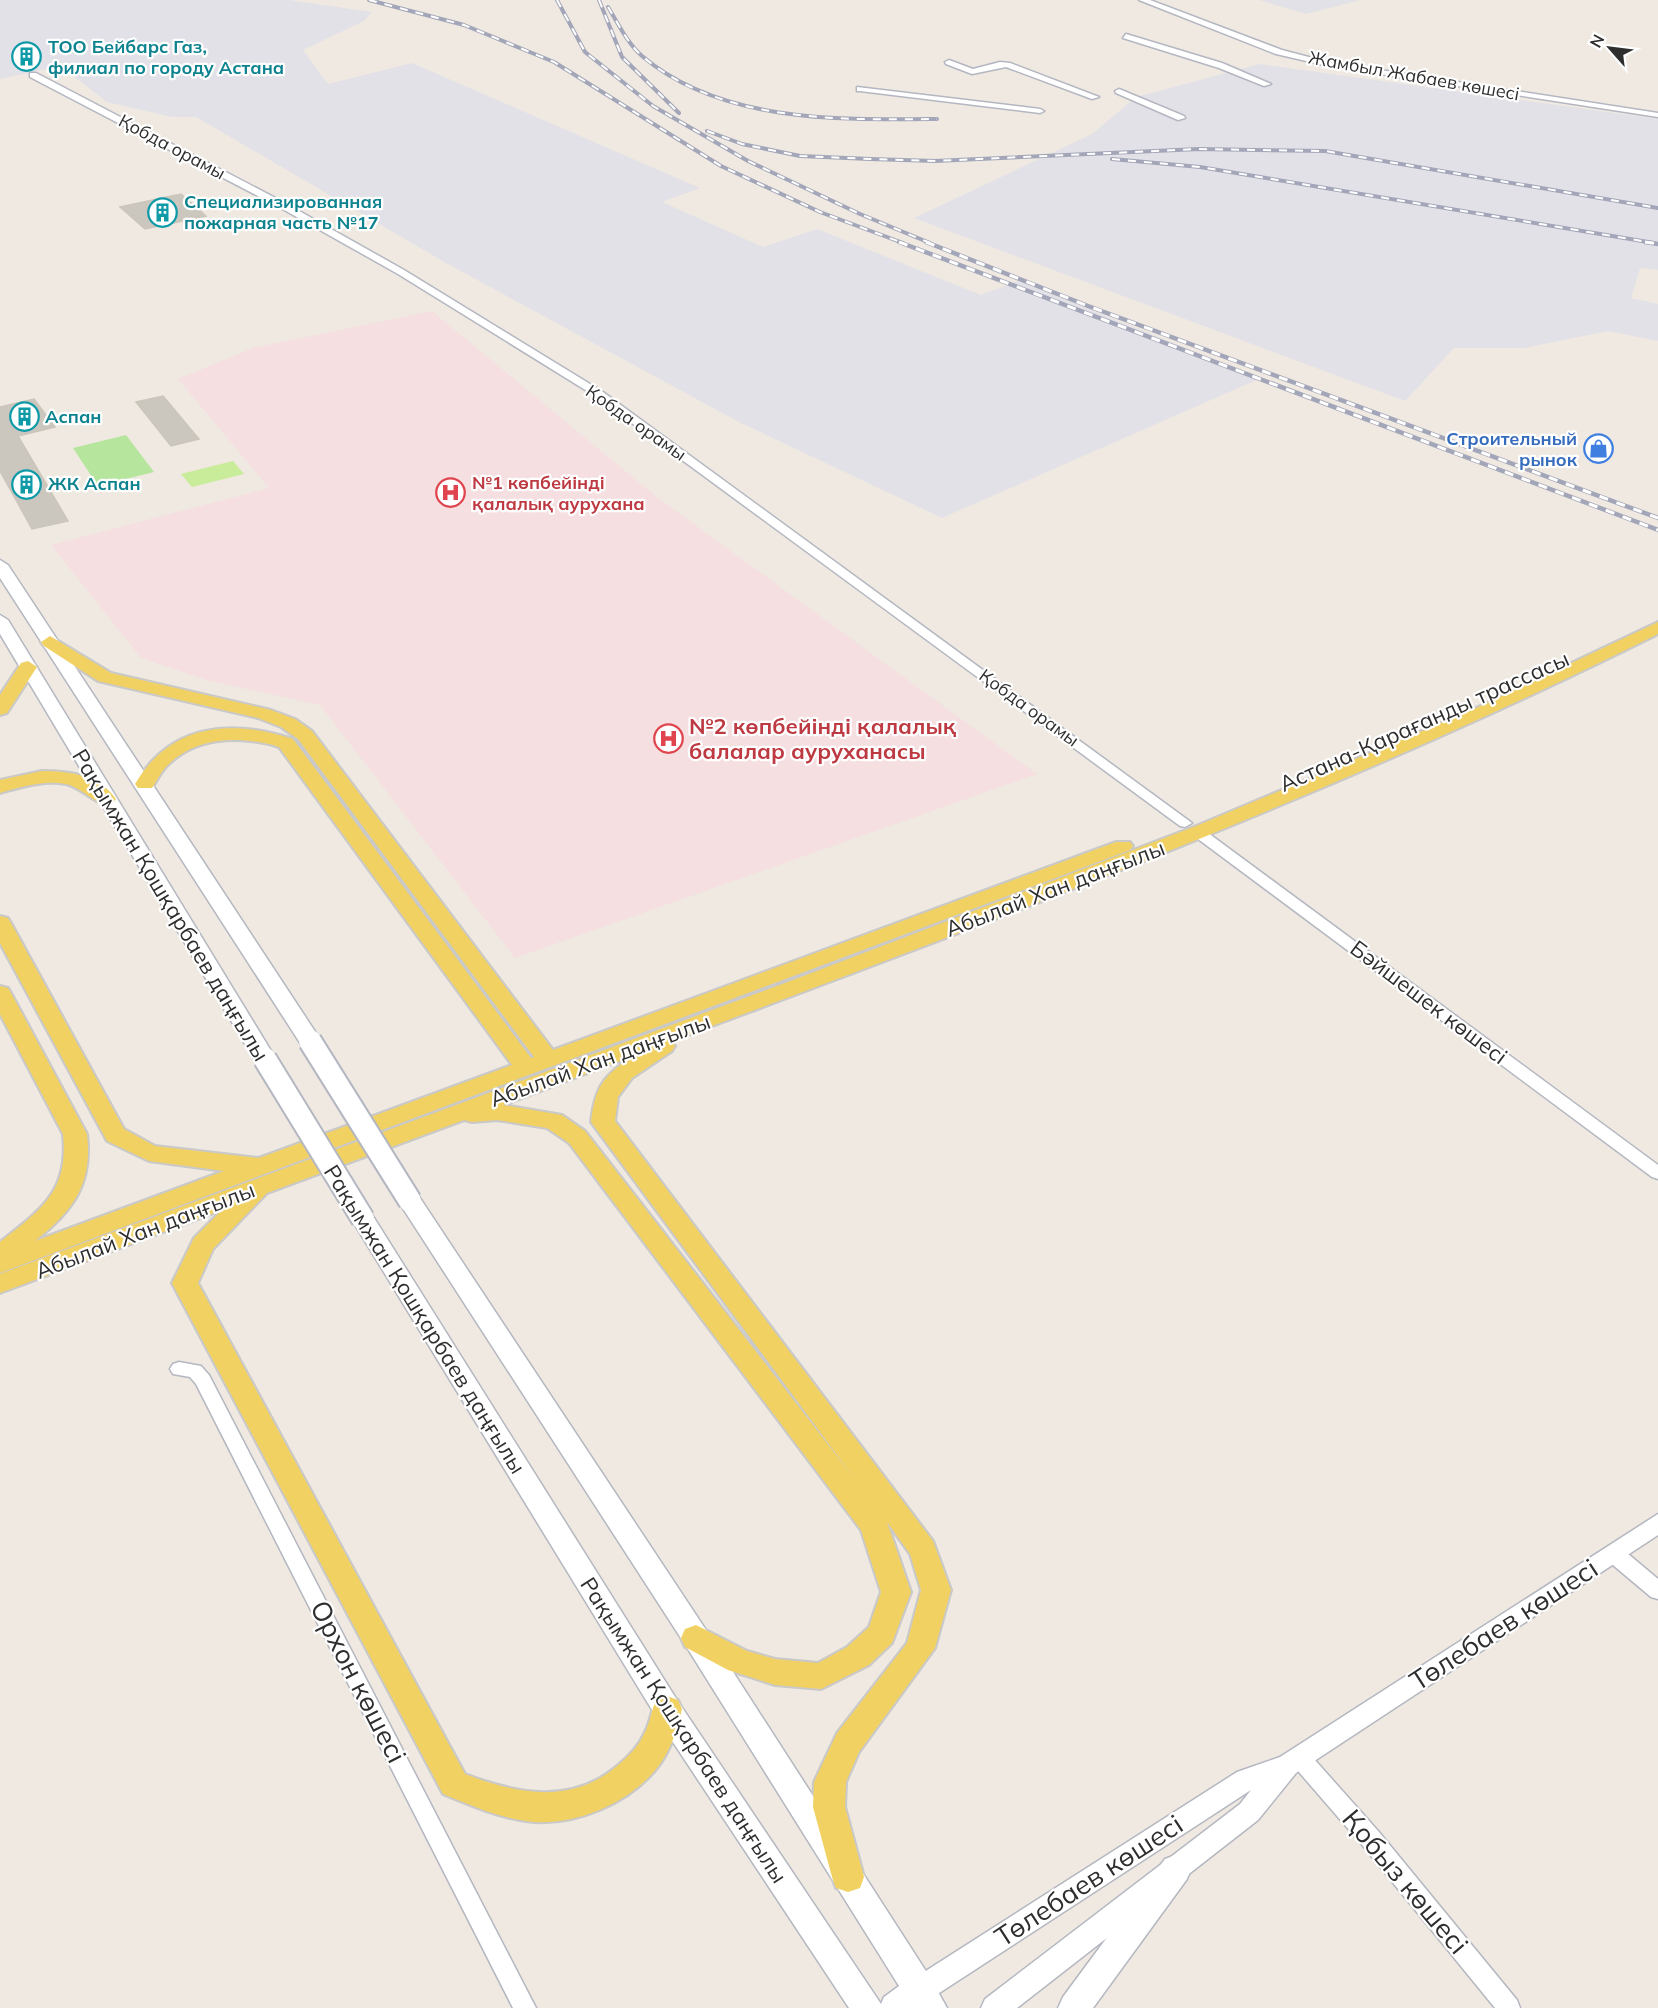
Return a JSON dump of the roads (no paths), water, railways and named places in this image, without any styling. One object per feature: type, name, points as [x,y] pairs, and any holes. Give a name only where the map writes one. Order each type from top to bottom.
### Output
[{"type":"main road","name":"Рақымжан Қошқарбаев даңғылы","points":[[0,565],[145,784],[410,1201],[696,1638],[848,1877],[915,2002]]},
{"type":"main road","name":"Астана-Қарағанды трассасы","points":[[1192,828],[1576,653],[1658,610]]},
{"type":"main road","name":"Рақымжан Қошқарбаев даңғылы","points":[[0,620],[264,1059],[667,1709],[867,2008]]},
{"type":"main road","name":"Астана-Қарағанды трассасы","points":[[1192,828],[1453,726],[1658,627]]},
{"type":"main road","points":[[50,642],[105,677],[264,714],[288,723],[305,735],[517,1021],[549,1060]]},
{"type":"main road","points":[[0,709],[28,667]]},
{"type":"main road","points":[[145,784],[150,771],[160,759],[183,743],[224,734],[244,733],[268,736],[286,743],[526,1068]]},
{"type":"main road","points":[[0,787],[33,778],[58,777],[80,781],[97,788],[106,799]]},
{"type":"main road","name":"Абылай Хан даңғылы","points":[[0,1264],[262,1175],[421,1125],[698,1024],[1192,828]]},
{"type":"main road","name":"Абылай Хан даңғылы","points":[[0,1284],[526,1068],[1192,828]]},
{"type":"main road","points":[[0,923],[115,1135],[150,1153],[262,1175],[203,1244],[185,1283],[454,1784],[503,1801],[538,1808],[575,1804],[610,1790],[638,1767],[658,1740],[667,1709]]},
{"type":"main road","points":[[0,993],[75,1134],[79,1155],[74,1180],[63,1200],[40,1225],[0,1255]]},
{"type":"main road","points":[[698,1024],[624,1073],[606,1095],[603,1122],[923,1549],[936,1590],[920,1648],[848,1743],[830,1782],[829,1807],[848,1877]]},
{"type":"main road","points":[[421,1125],[450,1118],[497,1112],[554,1121],[577,1137],[874,1525],[896,1592],[881,1634],[858,1656],[821,1676],[775,1672],[739,1661],[696,1638]]},
{"type":"main road","points":[[1074,2008],[1176,1869]]},
{"type":"street","name":"Жамбыл Жабаев көшесі","points":[[1143,0],[1280,52],[1328,64],[1658,115]]},
{"type":"street","points":[[1126,36],[1267,84]]},
{"type":"street","points":[[949,62],[972,72],[1000,64],[1007,65],[1095,97]]},
{"type":"street","name":"Қобда орамы","points":[[33,75],[315,224],[400,272],[598,394],[1192,828]]},
{"type":"street","points":[[860,89],[1040,111]]},
{"type":"street","points":[[1119,91],[1181,118]]},
{"type":"street","name":"Бәйшешек көшесі","points":[[1192,828],[1658,1173]]},
{"type":"street","name":"Орхон көшесі","points":[[180,1369],[195,1371],[203,1380],[525,2008]]},
{"type":"street","name":"Төлебаев көшесі","points":[[915,2002],[1246,1780],[1294,1761],[1614,1554],[1658,1523]]},
{"type":"street","points":[[1614,1554],[1658,1591]]},
{"type":"street","name":"Төлебаев көшесі","points":[[995,2008],[1249,1812],[1294,1761]]},
{"type":"street","name":"Қобыз көшесі","points":[[1294,1761],[1378,1848],[1509,2008]]},
{"type":"railway","points":[[369,0],[464,25],[554,62],[721,166],[820,212],[903,243]]},
{"type":"railway","points":[[557,0],[585,52],[653,106],[748,161],[860,214],[930,243]]},
{"type":"railway","points":[[599,0],[622,57],[679,113]]},
{"type":"railway","points":[[608,7],[627,39],[642,56],[673,78],[708,94],[744,106],[783,113],[861,119],[937,119]]},
{"type":"railway","points":[[707,131],[742,144],[800,156],[870,159],[935,161],[1199,149],[1325,151],[1658,208]]},
{"type":"railway","points":[[1112,159],[1200,167],[1654,243]]},
{"type":"railway","points":[[899,242],[1658,530]]},
{"type":"railway","points":[[926,242],[1088,306],[1658,518]]},
{"type":"railway","points":[[1645,242],[1658,244]]},
{"type":"place","name":"ТОО Бейбарс Газ, филиал по городу Астана","points":[[27,57]]},
{"type":"place","name":"Специализированная пожарная часть №17","points":[[163,212]]},
{"type":"place","name":"Аспан","points":[[24,417]]},
{"type":"place","name":"Строительный рынок","points":[[1598,449]]},
{"type":"place","name":"ЖК Аспан","points":[[27,484]]},
{"type":"place","name":"№1 көпбейінді қалалық аурухана","points":[[451,493]]},
{"type":"place","name":"№2 көпбейінді қалалық балалар ауруханасы","points":[[668,739]]}]
